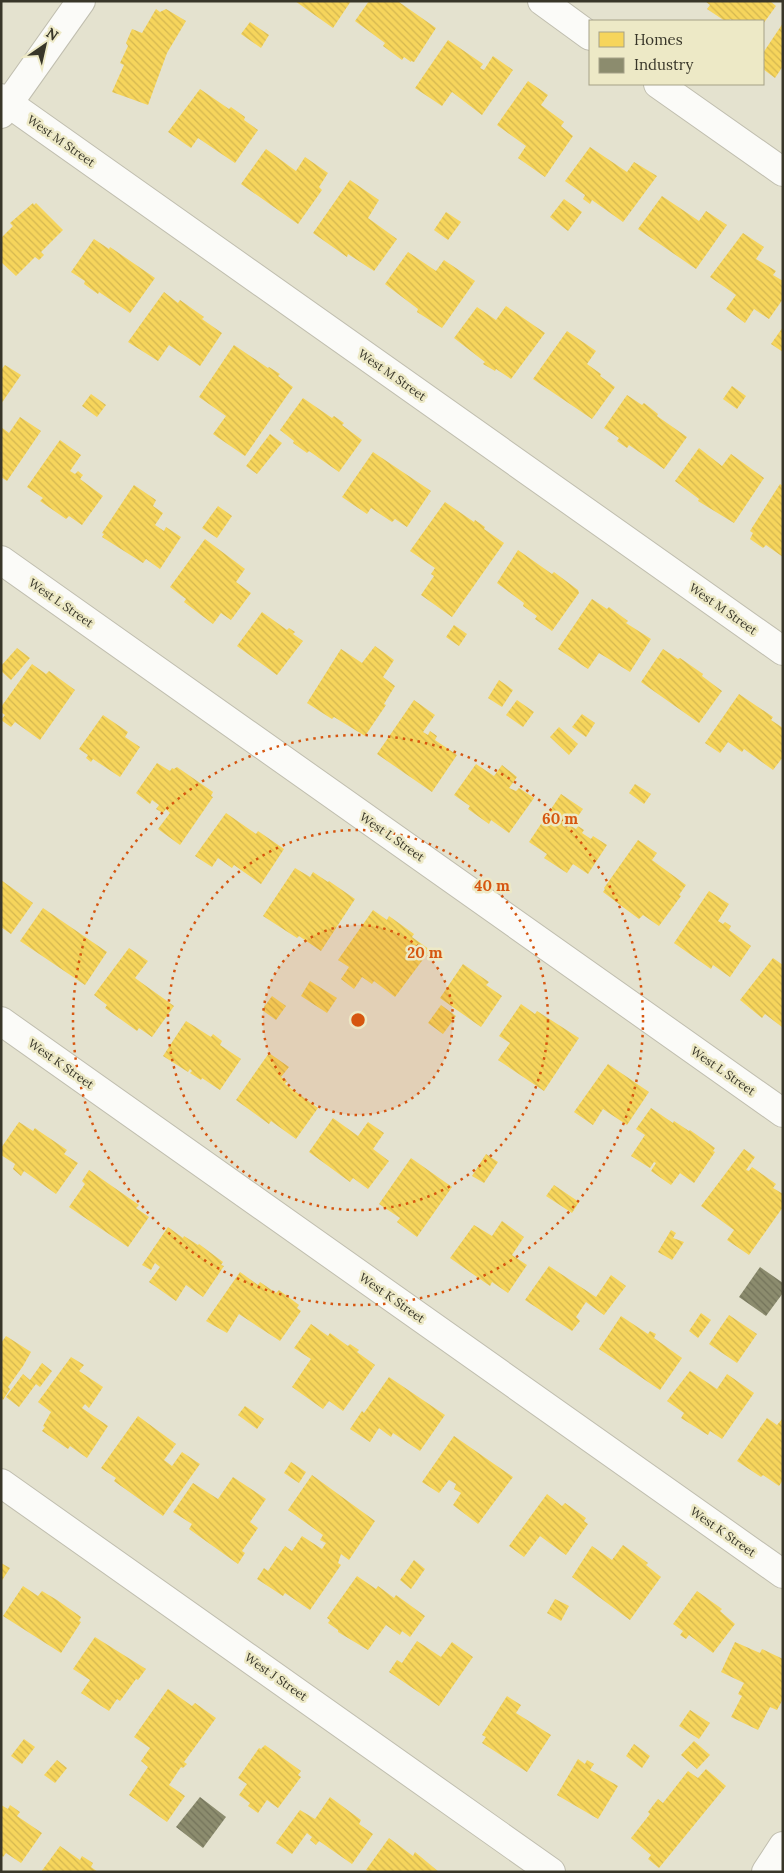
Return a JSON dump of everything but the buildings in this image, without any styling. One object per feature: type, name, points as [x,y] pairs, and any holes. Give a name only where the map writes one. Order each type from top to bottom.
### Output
[{"type":"street","points":[[4,105],[81,1]]},
{"type":"street","points":[[542,1],[589,35]]},
{"type":"street","points":[[659,85],[783,172]]},
{"type":"street","name":"West M Street","points":[[4,105],[783,651]]},
{"type":"street","name":"West L Street","points":[[1,560],[783,1113]]},
{"type":"street","name":"West K Street","points":[[1,1022],[783,1574]]},
{"type":"street","name":"West J Street","points":[[1,1483],[551,1872]]},
{"type":"street","points":[[766,1872],[783,1846]]}]
